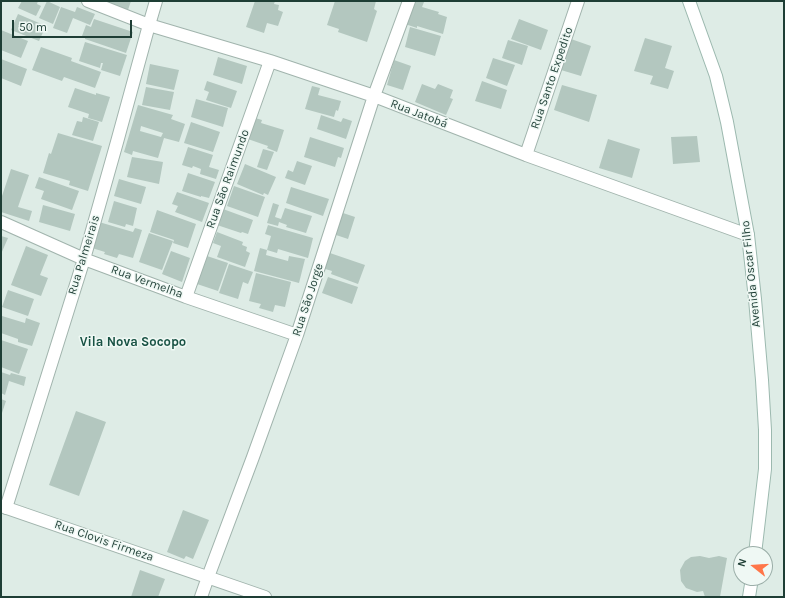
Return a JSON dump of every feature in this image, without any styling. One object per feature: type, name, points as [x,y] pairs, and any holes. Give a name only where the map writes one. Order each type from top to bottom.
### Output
[{"type":"street","name":"Rua Jatobá","points":[[88,1],[149,25],[270,61],[374,96],[526,155],[748,235]]},
{"type":"street","name":"Rua Palmeirais","points":[[4,507],[84,259],[156,1]]},
{"type":"street","name":"Rua São Jorge","points":[[201,597],[297,335],[374,96],[409,1]]},
{"type":"street","name":"Rua Santo Expedito","points":[[526,155],[578,1]]},
{"type":"street","name":"Avenida Oscar Filho","points":[[689,1],[716,76],[727,122],[748,235],[755,299],[765,430],[765,469],[756,546]]},
{"type":"street","name":"Rua São Raimundo","points":[[186,297],[270,61]]},
{"type":"street","name":"Rua Vermelha","points":[[1,222],[84,259],[186,297],[297,335]]},
{"type":"street","name":"Rua Clovis Firmeza","points":[[4,507],[265,597]]},
{"type":"street","points":[[749,597],[751,586]]},
{"type":"building","points":[[22,1],[38,1],[37,4],[41,6],[36,16],[18,8]]},
{"type":"building","points":[[47,1],[60,7],[53,24],[39,18]]},
{"type":"building","points":[[106,1],[131,1],[128,10]]},
{"type":"building","points":[[255,1],[275,1],[274,4],[279,5],[278,10],[283,12],[278,26],[267,23],[264,33],[246,27]]},
{"type":"building","points":[[335,1],[376,1],[374,9],[377,11],[367,42],[338,32],[339,29],[327,25]]},
{"type":"building","points":[[411,1],[424,2],[422,7],[439,12],[438,14],[447,17],[443,34],[405,24]]},
{"type":"building","points":[[61,7],[75,12],[77,7],[95,14],[90,25],[73,18],[67,33],[53,28]]},
{"type":"building","points":[[18,14],[46,26],[39,41],[11,30]]},
{"type":"building","points":[[94,19],[133,32],[126,53],[85,39],[85,37],[82,36],[86,25],[91,27]]},
{"type":"building","points":[[519,19],[548,30],[541,50],[511,39]]},
{"type":"building","points":[[410,27],[441,36],[435,56],[405,47]]},
{"type":"building","points":[[1,30],[28,41],[21,58],[1,50]]},
{"type":"building","points":[[645,38],[672,46],[665,68],[674,71],[668,89],[650,84],[653,76],[634,71]]},
{"type":"building","points":[[571,39],[591,46],[581,76],[561,70]]},
{"type":"building","points":[[508,40],[528,46],[522,65],[502,58]]},
{"type":"building","points":[[85,42],[127,55],[120,76],[101,70],[103,63],[101,63],[100,68],[79,61]]},
{"type":"building","points":[[41,47],[72,58],[71,61],[101,72],[95,88],[64,77],[62,81],[32,70]]},
{"type":"building","points":[[218,57],[247,66],[242,84],[213,75]]},
{"type":"building","points":[[493,58],[515,65],[507,86],[486,78]]},
{"type":"building","points":[[1,59],[27,69],[21,86],[1,78]]},
{"type":"building","points":[[394,60],[411,66],[403,90],[387,85]]},
{"type":"building","points":[[150,64],[179,70],[174,90],[146,84]]},
{"type":"building","points":[[207,81],[237,91],[231,108],[206,100],[209,92],[204,90]]},
{"type":"building","points":[[482,81],[507,90],[501,109],[475,101]]},
{"type":"building","points":[[422,84],[435,89],[438,84],[453,90],[450,98],[453,99],[446,115],[415,102]]},
{"type":"building","points":[[562,85],[597,95],[589,122],[554,110]]},
{"type":"building","points":[[312,86],[320,88],[318,95],[341,101],[338,111],[336,110],[334,117],[305,109]]},
{"type":"building","points":[[146,87],[174,92],[170,110],[142,105]]},
{"type":"building","points":[[75,88],[96,95],[96,93],[110,97],[102,122],[88,118],[89,114],[68,107]]},
{"type":"building","points":[[196,99],[228,108],[223,127],[191,117]]},
{"type":"building","points":[[138,105],[173,115],[171,119],[185,124],[179,142],[164,138],[158,158],[133,151],[132,155],[124,152]],"holes":[[[141,126],[163,133],[161,137],[140,131]]]},
{"type":"building","points":[[321,115],[341,122],[343,118],[352,121],[346,139],[317,129]]},
{"type":"building","points":[[83,117],[99,122],[93,141],[72,135],[77,121],[82,122]]},
{"type":"building","points":[[252,117],[262,120],[261,123],[284,130],[277,152],[267,148],[268,146],[245,138]]},
{"type":"building","points":[[191,122],[220,132],[213,152],[184,143]]},
{"type":"building","points":[[58,133],[102,146],[88,191],[69,185],[70,181],[43,173],[49,153],[51,154]]},
{"type":"building","points":[[697,136],[700,162],[673,164],[671,137]]},
{"type":"building","points":[[310,137],[344,148],[341,158],[338,157],[335,167],[304,157]]},
{"type":"building","points":[[608,139],[640,149],[632,178],[599,168]]},
{"type":"building","points":[[188,147],[213,155],[209,167],[219,170],[216,179],[200,174],[201,169],[193,166],[192,168],[182,165]]},
{"type":"building","points":[[263,149],[274,152],[267,170],[257,167]]},
{"type":"building","points":[[132,157],[163,162],[159,184],[127,177]]},
{"type":"building","points":[[297,161],[312,166],[305,185],[285,178],[288,170],[293,172]]},
{"type":"building","points":[[245,164],[276,177],[268,195],[264,193],[263,195],[237,184]]},
{"type":"building","points":[[11,169],[29,175],[18,207],[32,211],[29,221],[1,212],[1,196]]},
{"type":"building","points":[[188,173],[215,182],[209,198],[182,191]]},
{"type":"building","points":[[39,177],[79,191],[72,210],[41,199],[44,191],[35,188]]},
{"type":"building","points":[[119,179],[146,187],[141,204],[114,196]]},
{"type":"building","points":[[234,186],[265,197],[258,217],[227,206]]},
{"type":"building","points":[[291,187],[329,199],[323,216],[286,203]]},
{"type":"building","points":[[177,192],[209,203],[202,222],[175,212],[178,206],[172,204]]},
{"type":"building","points":[[114,201],[137,208],[133,226],[126,224],[125,227],[108,222]]},
{"type":"building","points":[[273,203],[279,205],[275,217],[281,219],[285,208],[312,216],[306,233],[286,227],[287,225],[279,222],[278,226],[267,223]]},
{"type":"building","points":[[43,205],[75,214],[70,231],[39,222]]},
{"type":"building","points":[[223,209],[253,220],[248,234],[217,225]]},
{"type":"building","points":[[157,210],[196,224],[188,248],[173,243],[174,240],[150,232]]},
{"type":"building","points":[[340,212],[355,217],[348,239],[333,234]]},
{"type":"building","points":[[99,222],[133,232],[135,228],[142,230],[133,258],[119,254],[117,258],[92,248]]},
{"type":"building","points":[[268,225],[313,238],[308,258],[278,249],[277,253],[267,250],[271,236],[265,234]]},
{"type":"building","points":[[217,232],[243,242],[242,245],[247,247],[246,251],[250,253],[245,267],[217,257],[221,246],[213,243]]},
{"type":"building","points":[[149,233],[173,241],[162,270],[139,262]]},
{"type":"building","points":[[1,236],[8,238],[1,254]]},
{"type":"building","points":[[26,246],[48,255],[40,275],[48,278],[41,296],[11,285]]},
{"type":"building","points":[[260,248],[267,250],[266,255],[288,261],[289,256],[305,259],[299,283],[254,271]]},
{"type":"building","points":[[171,251],[190,258],[182,282],[162,274]]},
{"type":"building","points":[[327,252],[365,265],[358,284],[331,274],[332,271],[322,268]]},
{"type":"building","points":[[207,256],[228,263],[218,291],[197,284]]},
{"type":"building","points":[[229,264],[253,272],[248,284],[243,282],[238,299],[219,293]]},
{"type":"building","points":[[256,273],[291,282],[285,307],[275,305],[273,312],[259,308],[261,304],[249,301]]},
{"type":"building","points":[[328,277],[358,287],[352,304],[322,293]]},
{"type":"building","points":[[8,290],[34,299],[28,316],[2,307]]},
{"type":"building","points":[[2,316],[25,323],[26,318],[40,323],[32,346],[18,342],[18,339],[1,333]]},
{"type":"building","points":[[1,340],[28,349],[19,374],[1,367]]},
{"type":"building","points":[[1,372],[26,377],[24,386],[9,381],[5,395],[1,393]]},
{"type":"building","points":[[1,399],[6,401],[1,416]]},
{"type":"building","points":[[76,411],[106,422],[79,496],[49,485]]},
{"type":"building","points":[[183,510],[209,520],[193,559],[186,556],[184,559],[167,552]]},
{"type":"building","points":[[700,556],[709,558],[719,556],[727,558],[720,597],[705,597],[703,591],[697,592],[686,588],[681,581],[680,570],[685,561],[691,557]]},
{"type":"building","points":[[140,570],[165,579],[158,597],[131,597]]},
{"type":"district","name":"Vila Nova Socopo","points":[[133,342]]}]
